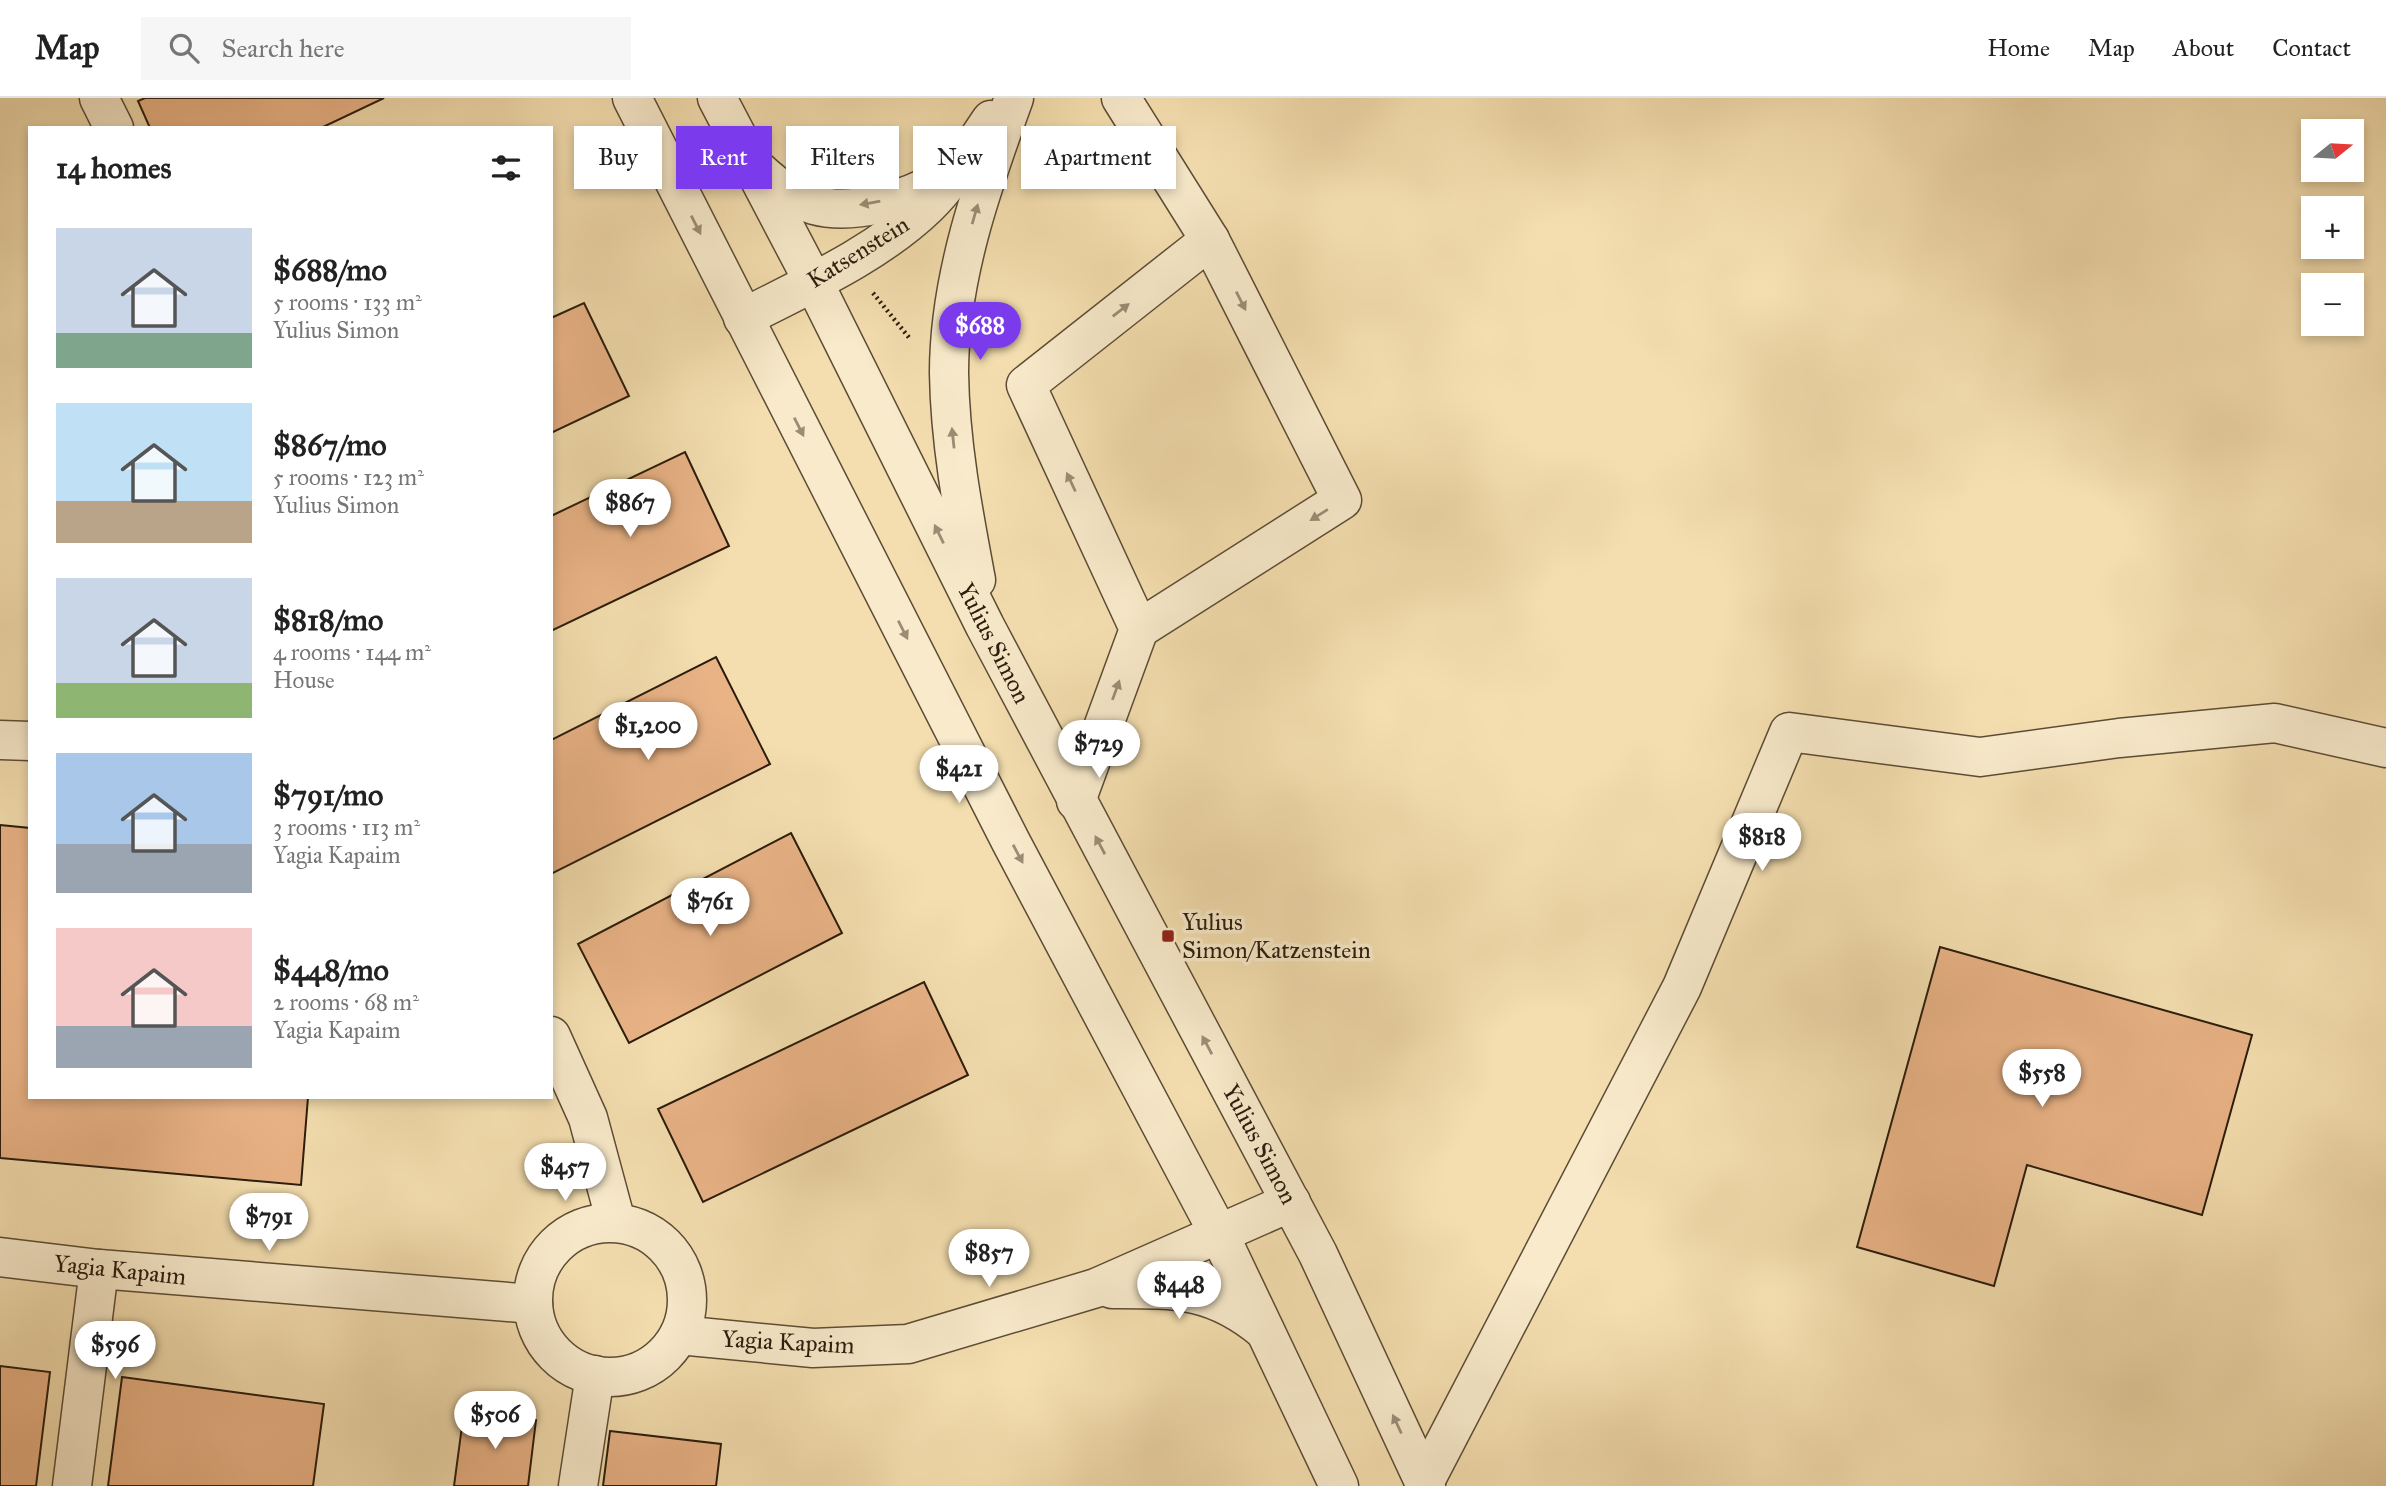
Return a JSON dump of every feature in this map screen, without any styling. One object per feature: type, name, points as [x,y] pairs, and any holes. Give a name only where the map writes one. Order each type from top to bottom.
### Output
[{"type":"street","points":[[99,98],[113,126]]},
{"type":"street","points":[[632,98],[1011,842],[1220,1236],[1270,1336],[1339,1486]]},
{"type":"street","name":"Yulius Simon","points":[[717,98],[731,126]]},
{"type":"street","name":"Katsenstein","points":[[987,126],[1007,98]]},
{"type":"street","points":[[985,626],[952,438],[950,365],[956,302],[968,238],[988,169],[1014,98]]},
{"type":"street","points":[[1076,801],[1139,629],[1342,500],[1210,240],[1121,98]]},
{"type":"street","points":[[772,183],[796,198],[817,206],[841,208],[903,196],[922,189]]},
{"type":"street","name":"Yulius Simon","points":[[764,189],[1076,801],[1292,1202],[1425,1485]]},
{"type":"street","name":"Katsenstein","points":[[743,318],[813,281],[899,230],[929,205],[942,189]]},
{"type":"street","points":[[1139,629],[1026,385],[1210,240]]},
{"type":"street","points":[[1425,1485],[1682,987],[1789,732],[1980,757],[2119,738],[2275,723],[2386,748]]},
{"type":"street","points":[[0,740],[28,741]]},
{"type":"street","points":[[553,1040],[588,1118],[616,1222]]},
{"type":"street","name":"Yagia Kapaim","points":[[679,1335],[813,1348],[908,1344],[1096,1289],[1292,1202]]},
{"type":"street","points":[[616,1222],[641,1228],[662,1242],[678,1262],[687,1286],[687,1312],[679,1335],[664,1356],[644,1370],[620,1376],[595,1376],[572,1367],[552,1350],[538,1328],[533,1304],[536,1277],[548,1254],[567,1236],[590,1224],[616,1222]]},
{"type":"street","name":"Yagia Kapaim","points":[[0,1257],[99,1269],[533,1304]]},
{"type":"street","points":[[72,1486],[99,1269]]},
{"type":"street","points":[[1096,1289],[1166,1289],[1197,1294],[1241,1311],[1270,1336]]},
{"type":"street","points":[[578,1486],[595,1376]]},
{"type":"path","points":[[852,258],[873,293],[907,337],[950,365]]},
{"type":"building","points":[[145,98],[384,98],[325,126],[149,126],[138,101]]},
{"type":"building","points":[[584,303],[629,396],[553,432],[553,317]]},
{"type":"building","points":[[685,452],[729,546],[553,630],[553,515]]},
{"type":"building","points":[[716,657],[770,764],[553,873],[553,739]]},
{"type":"building","points":[[0,825],[28,828],[28,1099],[308,1099],[301,1185],[0,1158]]},
{"type":"building","points":[[791,833],[842,933],[629,1043],[578,944]]},
{"type":"building","points":[[1940,947],[2252,1035],[2202,1215],[2027,1165],[1994,1286],[1857,1247]]},
{"type":"building","points":[[924,982],[968,1075],[703,1202],[658,1109]]},
{"type":"building","points":[[0,1366],[50,1372],[36,1486],[0,1486]]},
{"type":"building","points":[[122,1377],[324,1404],[313,1486],[108,1486]]},
{"type":"building","points":[[464,1411],[536,1420],[528,1486],[454,1486]]},
{"type":"building","points":[[610,1431],[721,1444],[716,1486],[603,1486]]},
{"type":"place","name":"Yulius Simon/Katzenstein","points":[[1168,936]]}]
